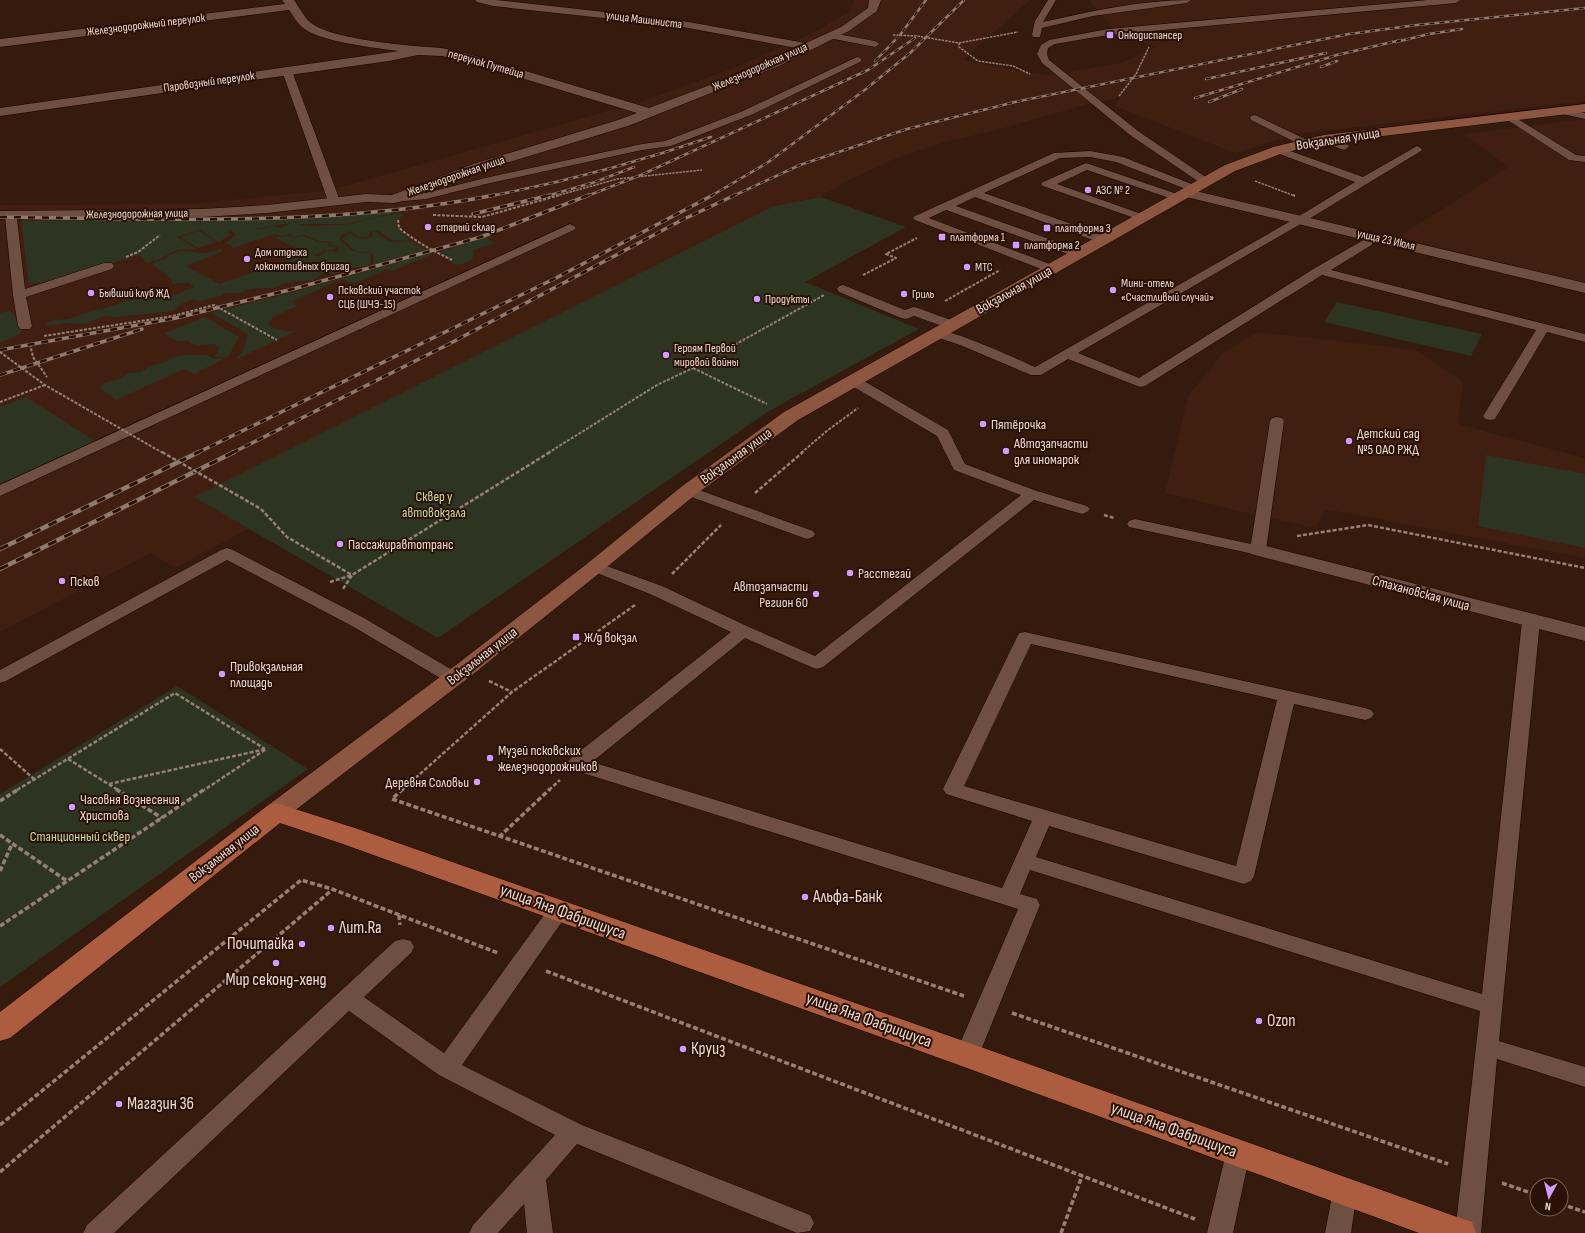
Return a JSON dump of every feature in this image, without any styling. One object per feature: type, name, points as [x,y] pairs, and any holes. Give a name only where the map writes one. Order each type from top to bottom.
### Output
[{"type":"main road","name":"Вокзальная улица","points":[[0,1029],[276,812],[453,678],[595,567],[688,490],[791,416],[852,380],[1230,168],[1278,150],[1324,139],[1585,108]]},
{"type":"main road","name":"улица Яна Фабрициуса","points":[[276,812],[350,836],[967,1055],[1460,1233]]},
{"type":"street","name":"улица Машиниста","points":[[481,0],[677,23],[807,47]]},
{"type":"street","points":[[537,7],[553,0]]},
{"type":"street","name":"Железнодорожная улица","points":[[1,212],[21,215],[202,213],[267,209],[366,198],[394,199],[478,167],[623,123],[647,112],[727,83],[775,63],[846,30],[873,9],[875,0]]},
{"type":"street","name":"Железнодорожный переулок","points":[[0,43],[142,26],[290,3]]},
{"type":"street","name":"переулок Путейца","points":[[290,3],[306,26],[323,33],[346,39],[418,51],[442,52],[466,57],[647,112]]},
{"type":"street","name":"Паровозный переулок","points":[[0,112],[389,57],[418,51]]},
{"type":"street","name":"улица 23 Июля","points":[[1192,190],[1300,220],[1585,288]]},
{"type":"street","name":"Стахановская улица","points":[[1258,546],[1531,621],[1585,634]]},
{"type":"lane","points":[[1052,0],[1039,20],[1038,28],[1038,43],[1045,61],[1134,133],[1192,190]]},
{"type":"lane","points":[[1038,28],[1081,16],[1186,0]]},
{"type":"lane","points":[[1042,54],[1044,48],[1052,42],[1108,32],[1456,0]]},
{"type":"lane","points":[[1081,16],[1085,6]]},
{"type":"lane","points":[[832,36],[875,44]]},
{"type":"lane","points":[[394,199],[426,196],[642,147],[667,144],[746,113],[857,60]]},
{"type":"lane","points":[[287,71],[334,202]]},
{"type":"lane","points":[[1562,111],[1585,116]]},
{"type":"lane","points":[[1510,117],[1573,158],[1585,160]]},
{"type":"lane","points":[[1255,118],[1305,143]]},
{"type":"lane","points":[[1324,139],[1344,147]]},
{"type":"lane","points":[[843,289],[906,315],[914,311],[922,314],[965,342],[1036,372],[1300,220],[1417,149]]},
{"type":"lane","points":[[1278,150],[1363,181]]},
{"type":"lane","points":[[1051,269],[919,218],[1058,155],[1074,154],[1105,156],[1119,159],[1153,172],[1192,190]]},
{"type":"lane","points":[[1143,218],[1047,184],[1086,166],[1192,190]]},
{"type":"lane","points":[[974,193],[1104,240]]},
{"type":"lane","points":[[946,206],[1079,254]]},
{"type":"lane","points":[[21,215],[11,218],[18,295],[26,326]]},
{"type":"lane","points":[[0,491],[570,228]]},
{"type":"lane","points":[[1068,354],[1140,383],[1374,238]]},
{"type":"lane","points":[[18,295],[108,266]]},
{"type":"lane","points":[[1319,271],[1585,338]]},
{"type":"lane","points":[[1490,416],[1544,327]]},
{"type":"lane","points":[[852,380],[943,432],[959,467],[1032,494],[1082,509]]},
{"type":"lane","points":[[1135,524],[1258,546],[1264,517],[1277,421]]},
{"type":"lane","points":[[688,490],[807,534]]},
{"type":"lane","points":[[595,567],[656,590],[743,631],[817,663],[1032,494]]},
{"type":"lane","points":[[0,677],[227,553],[358,622],[453,678]]},
{"type":"lane","points":[[1468,1233],[1531,621]]},
{"type":"lane","points":[[577,764],[743,631]]},
{"type":"lane","points":[[1287,696],[1244,876],[1043,817],[954,789],[1025,637],[1287,696],[1365,714]]},
{"type":"lane","points":[[577,764],[1030,905],[967,1055]]},
{"type":"lane","points":[[1008,898],[1043,817]]},
{"type":"lane","points":[[1024,861],[1492,1006]]},
{"type":"lane","points":[[447,1068],[559,910]]},
{"type":"lane","points":[[96,1233],[403,947]]},
{"type":"lane","points":[[348,998],[447,1068],[573,1132],[801,1223]]},
{"type":"lane","points":[[1488,1046],[1585,1077]]},
{"type":"lane","points":[[482,1233],[573,1132]]},
{"type":"lane","points":[[1220,1231],[1238,1153]]},
{"type":"lane","points":[[533,1176],[540,1233]]},
{"type":"lane","points":[[1338,1233],[1344,1191]]},
{"type":"path","points":[[1113,116],[1121,114],[1108,104],[1120,95],[1136,74],[1150,46],[1179,26]]},
{"type":"path","points":[[875,44],[889,35],[917,36],[959,43],[997,34],[1038,28]]},
{"type":"path","points":[[428,215],[482,217],[618,179],[702,170]]},
{"type":"path","points":[[108,266],[138,252],[156,236],[202,213]]},
{"type":"path","points":[[401,218],[398,220],[399,228],[412,239],[432,251],[456,261]]},
{"type":"path","points":[[861,276],[896,258],[886,254],[920,237]]},
{"type":"path","points":[[922,314],[1004,268],[997,265]]},
{"type":"path","points":[[324,583],[352,575],[626,403],[657,385],[693,368],[827,293]]},
{"type":"path","points":[[28,338],[174,316],[214,305],[280,341]]},
{"type":"path","points":[[26,326],[33,357],[48,377]]},
{"type":"path","points":[[0,352],[45,385],[261,509],[287,537],[352,575]]},
{"type":"path","points":[[693,368],[767,404],[774,400]]},
{"type":"path","points":[[0,402],[45,385]]},
{"type":"path","points":[[1082,509],[1135,524]]},
{"type":"path","points":[[1258,546],[1368,525],[1585,568]]},
{"type":"path","points":[[0,801],[175,693],[266,749]]},
{"type":"path","points":[[0,749],[34,779]]},
{"type":"path","points":[[109,784],[266,749]]},
{"type":"path","points":[[0,926],[266,749]]},
{"type":"path","points":[[67,759],[162,818]]},
{"type":"path","points":[[499,837],[577,764]]},
{"type":"path","points":[[0,835],[66,881]]},
{"type":"path","points":[[0,871],[12,844]]},
{"type":"path","points":[[0,1125],[301,880],[332,889],[1082,1176],[1220,1231]]},
{"type":"path","points":[[0,1172],[332,889]]},
{"type":"path","points":[[1061,1233],[1082,1176]]},
{"type":"path","points":[[1569,1207],[1585,1212]]},
{"type":"shaded area","points":[[854,0],[1030,0],[963,60],[1048,76],[1121,63],[1156,47],[1118,34],[1089,0],[1585,0],[1585,101],[1296,134],[1235,153],[1115,106],[1119,98],[1092,103],[997,130],[945,142],[894,159],[841,184],[821,197],[774,206],[195,497],[250,528],[175,568],[151,553],[0,632],[0,205],[191,204],[331,190],[640,102],[731,69],[815,32],[850,11]]},
{"type":"shaded area","points":[[1585,119],[1585,283],[1398,237],[1509,167],[1463,134]]},
{"type":"shaded area","name":"Детский сад №5 ОАО РЖД","points":[[1258,332],[1416,350],[1463,382],[1458,424],[1585,458],[1585,558],[1325,509],[1316,528],[1165,493],[1188,396],[1222,354]]},
{"type":"green space","name":"Сквер у автовокзала","points":[[821,197],[906,227],[805,282],[919,329],[769,411],[438,638],[194,497],[774,206]]},
{"type":"green space","points":[[390,211],[395,213],[346,224],[297,224],[311,226],[352,224],[400,213],[404,215],[396,220],[398,228],[410,241],[393,240],[378,231],[369,232],[369,237],[359,237],[351,231],[342,235],[339,239],[353,250],[370,253],[371,263],[360,268],[348,267],[339,273],[323,273],[314,280],[285,283],[274,288],[258,288],[246,290],[242,293],[224,293],[220,296],[200,301],[192,299],[183,303],[173,311],[118,317],[105,316],[85,324],[66,323],[48,326],[46,323],[68,319],[95,310],[103,309],[152,292],[172,295],[194,287],[189,283],[171,284],[173,280],[154,266],[154,262],[165,259],[172,254],[181,251],[209,253],[221,249],[222,252],[186,266],[220,284],[301,255],[313,254],[305,253],[274,237],[289,236],[293,238],[304,236],[317,242],[330,243],[328,245],[336,248],[334,250],[324,250],[318,254],[314,254],[317,257],[327,251],[338,252],[340,247],[330,245],[332,242],[318,241],[305,235],[293,237],[289,234],[282,236],[275,234],[233,248],[231,245],[225,244],[236,234],[231,231],[233,230],[228,232],[230,235],[219,242],[200,230],[177,237],[195,249],[176,250],[158,260],[147,263],[139,255],[57,280],[29,284],[21,221],[307,218]],"holes":[[[291,223],[280,228],[273,226],[263,229],[241,228],[263,228],[280,224]]]},
{"type":"green space","points":[[199,231],[217,242],[198,248],[181,237]]},
{"type":"green space","points":[[372,232],[376,232],[386,240],[397,242],[411,241],[427,250],[374,265],[373,253],[357,252],[342,239],[350,233],[358,238],[369,238],[372,236]]},
{"type":"green space","points":[[486,237],[494,243],[473,250],[473,257],[466,263],[455,265],[440,252]]},
{"type":"green space","points":[[430,253],[433,254],[392,271],[387,269],[353,284],[344,280],[335,282],[291,302],[297,306],[273,317],[268,324],[282,330],[298,330],[235,360],[243,351],[248,334],[211,313],[294,292]]},
{"type":"green space","points":[[1337,302],[1482,334],[1471,356],[1324,322]]},
{"type":"green space","points":[[10,311],[14,314],[22,332],[12,338],[0,342],[0,313]]},
{"type":"green space","points":[[205,317],[239,337],[228,357],[215,357],[219,349],[215,344],[198,345],[190,343],[188,340],[178,341],[172,339],[164,333]]},
{"type":"green space","points":[[207,355],[214,359],[225,358],[194,374],[184,369],[116,400],[100,388],[104,383],[122,378],[128,373],[141,372],[150,366],[168,361],[173,357]]},
{"type":"green space","points":[[26,397],[97,442],[0,487],[0,407]]},
{"type":"green space","points":[[1486,455],[1585,474],[1585,548],[1478,526]]},
{"type":"green space","name":"Станционный сквер","points":[[177,686],[308,769],[0,987],[0,794]]},
{"type":"railway","points":[[875,61],[900,35],[926,0]]},
{"type":"railway","points":[[711,196],[767,163],[866,89],[910,53],[964,0]]},
{"type":"railway","points":[[733,196],[800,165],[907,129],[1015,102],[1349,34],[1417,25],[1585,8]]},
{"type":"railway","points":[[1396,42],[1429,34],[1462,29]]},
{"type":"railway","points":[[587,196],[641,175],[868,70],[915,38]]},
{"type":"railway","points":[[1195,98],[1337,55],[1401,40]]},
{"type":"railway","points":[[1206,79],[1326,53]]},
{"type":"railway","points":[[1321,67],[1337,61]]},
{"type":"railway","points":[[1209,102],[1242,89]]},
{"type":"railway","points":[[494,195],[602,171],[711,137]]},
{"type":"railway","points":[[547,196],[595,182],[634,167]]},
{"type":"railway","points":[[0,217],[124,219],[248,219],[310,217],[434,205],[494,195]]},
{"type":"railway","points":[[473,214],[550,195]]},
{"type":"railway","points":[[0,350],[176,318],[293,289],[481,237],[589,195]]},
{"type":"railway","points":[[197,453],[556,278],[713,195]]},
{"type":"railway","points":[[232,453],[449,344],[682,220],[735,195]]},
{"type":"railway","points":[[0,375],[142,329]]},
{"type":"railway","points":[[0,549],[199,452]]},
{"type":"railway","points":[[0,569],[232,453]]},
{"type":"place","name":"Онкодиспансер","points":[[1110,35]]},
{"type":"place","name":"АЗС № 2","points":[[1088,190]]},
{"type":"place","name":"старый склад","points":[[428,227]]},
{"type":"place","name":"платформа 3","points":[[1047,228]]},
{"type":"place","name":"платформа 1","points":[[942,237]]},
{"type":"place","name":"платформа 2","points":[[1016,245]]},
{"type":"place","name":"Дом отдыха локомотивных бригад","points":[[247,259]]},
{"type":"place","name":"МТС","points":[[967,267]]},
{"type":"place","name":"Мини-отель «Счастливый случай»","points":[[1113,290]]},
{"type":"place","name":"Бывший клуб ЖД","points":[[91,293]]},
{"type":"place","name":"Гриль","points":[[904,294]]},
{"type":"place","name":"Псковский участок СЦБ (ШЧЭ-15)","points":[[330,297]]},
{"type":"place","name":"Продукты","points":[[757,299]]},
{"type":"place","name":"Героям Первой мировой войны","points":[[666,355]]},
{"type":"place","name":"Пятёрочка","points":[[983,424]]},
{"type":"place","name":"Детский сад №5 ОАО РЖД","points":[[1349,441]]},
{"type":"place","name":"Автозапчасти для иномарок","points":[[1006,451]]},
{"type":"place","name":"Пассажиравтотранс","points":[[340,544]]},
{"type":"place","name":"Расстегай","points":[[850,573]]},
{"type":"place","name":"Псков","points":[[62,581]]},
{"type":"place","name":"Автозапчасти Регион 60","points":[[816,594]]},
{"type":"place","name":"Ж/д вокзал","points":[[576,637]]},
{"type":"place","name":"Привокзальная площадь","points":[[222,674]]},
{"type":"place","name":"Музей псковских железнодорожников","points":[[490,758]]},
{"type":"place","name":"Деревня Соловьи","points":[[477,782]]},
{"type":"place","name":"Часовня Вознесения Христова","points":[[72,807]]},
{"type":"place","name":"Альфа-Банк","points":[[805,897]]},
{"type":"place","name":"Лит.Ra","points":[[331,928]]},
{"type":"place","name":"Почитайка","points":[[302,944]]},
{"type":"place","name":"Мир секонд-хенд","points":[[276,963]]},
{"type":"place","name":"Ozon","points":[[1259,1021]]},
{"type":"place","name":"Круиз","points":[[683,1049]]},
{"type":"place","name":"Магазин 36","points":[[119,1104]]}]
